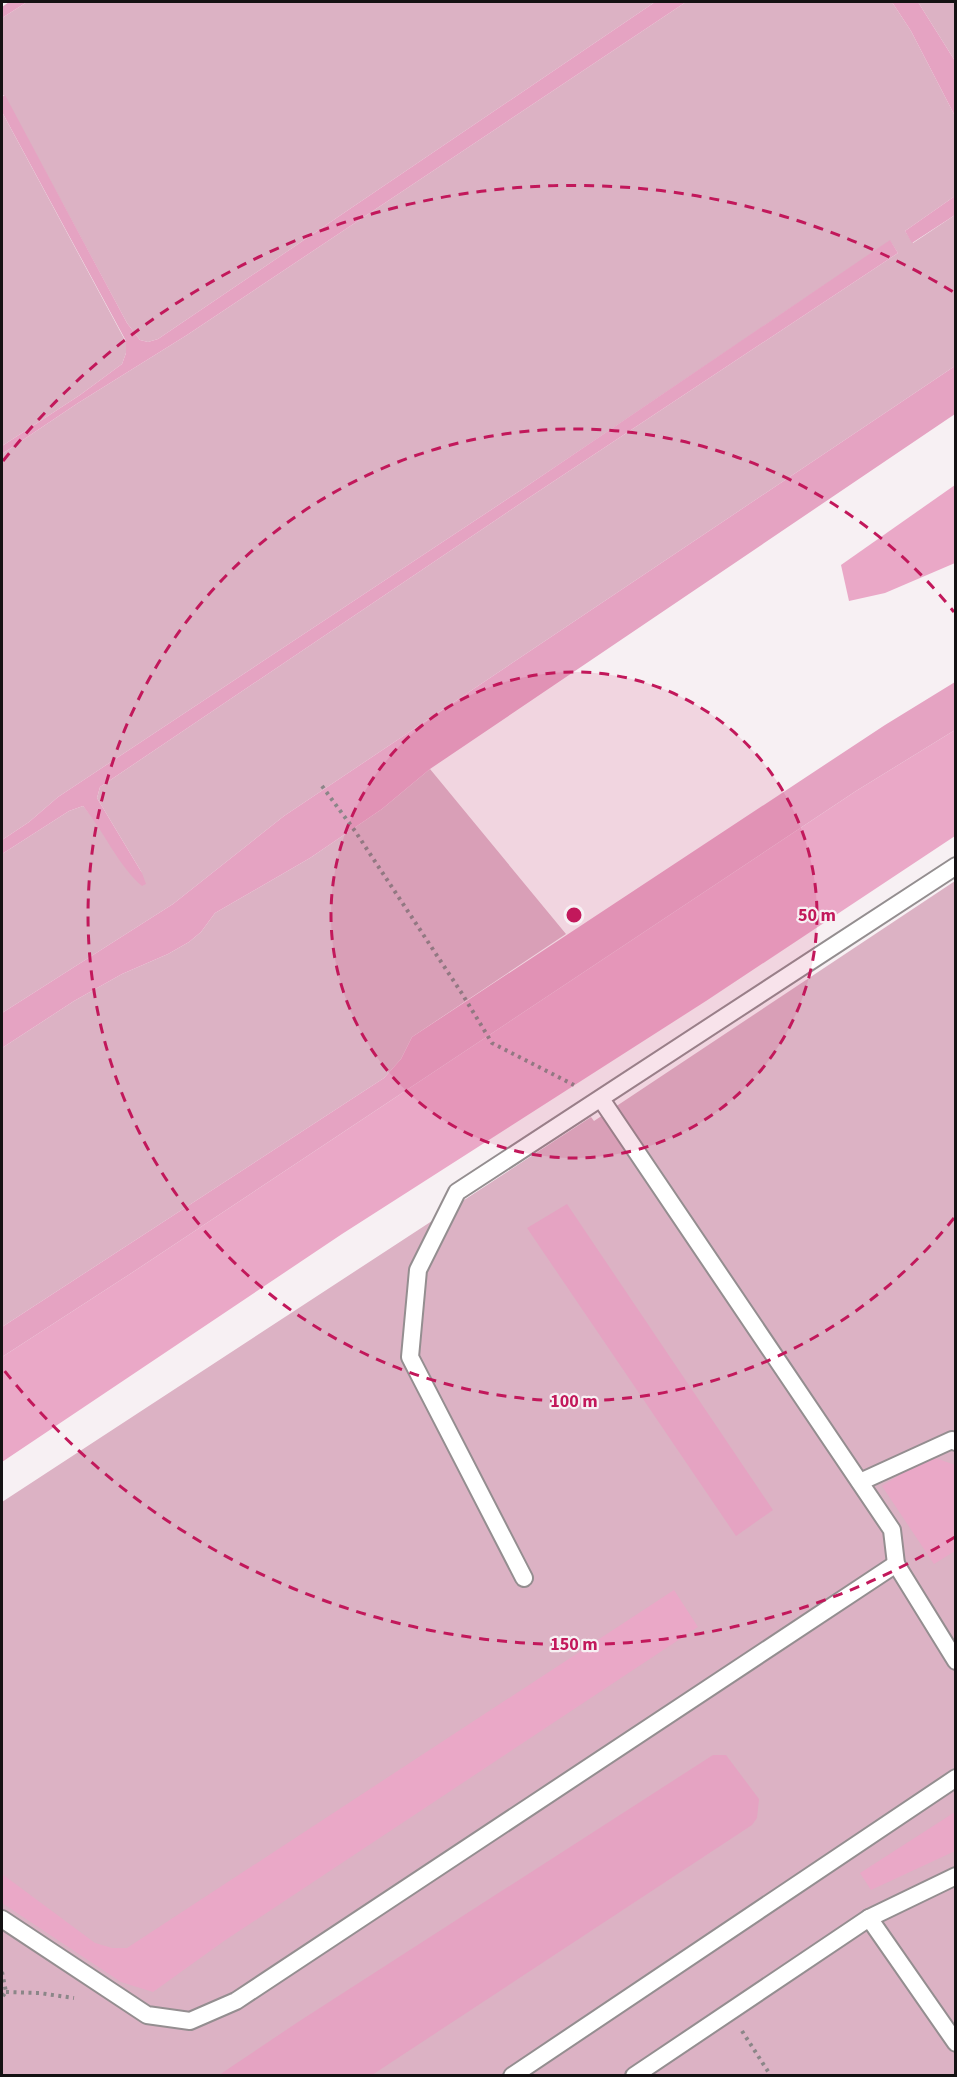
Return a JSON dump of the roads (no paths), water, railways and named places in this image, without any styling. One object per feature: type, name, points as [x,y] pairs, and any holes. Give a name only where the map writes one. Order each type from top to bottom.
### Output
[{"type":"lane","points":[[524,1578],[410,1357],[418,1270],[457,1192],[956,866]]},
{"type":"lane","points":[[602,1099],[892,1530],[896,1564],[956,1661]]},
{"type":"lane","points":[[860,1482],[952,1440],[956,1442]]},
{"type":"lane","points":[[2,1919],[147,2016],[190,2021],[236,2001],[896,1564]]},
{"type":"lane","points":[[512,2076],[956,1778]]},
{"type":"lane","points":[[634,2076],[869,1918],[956,1876]]},
{"type":"lane","points":[[869,1918],[956,2043]]}]
